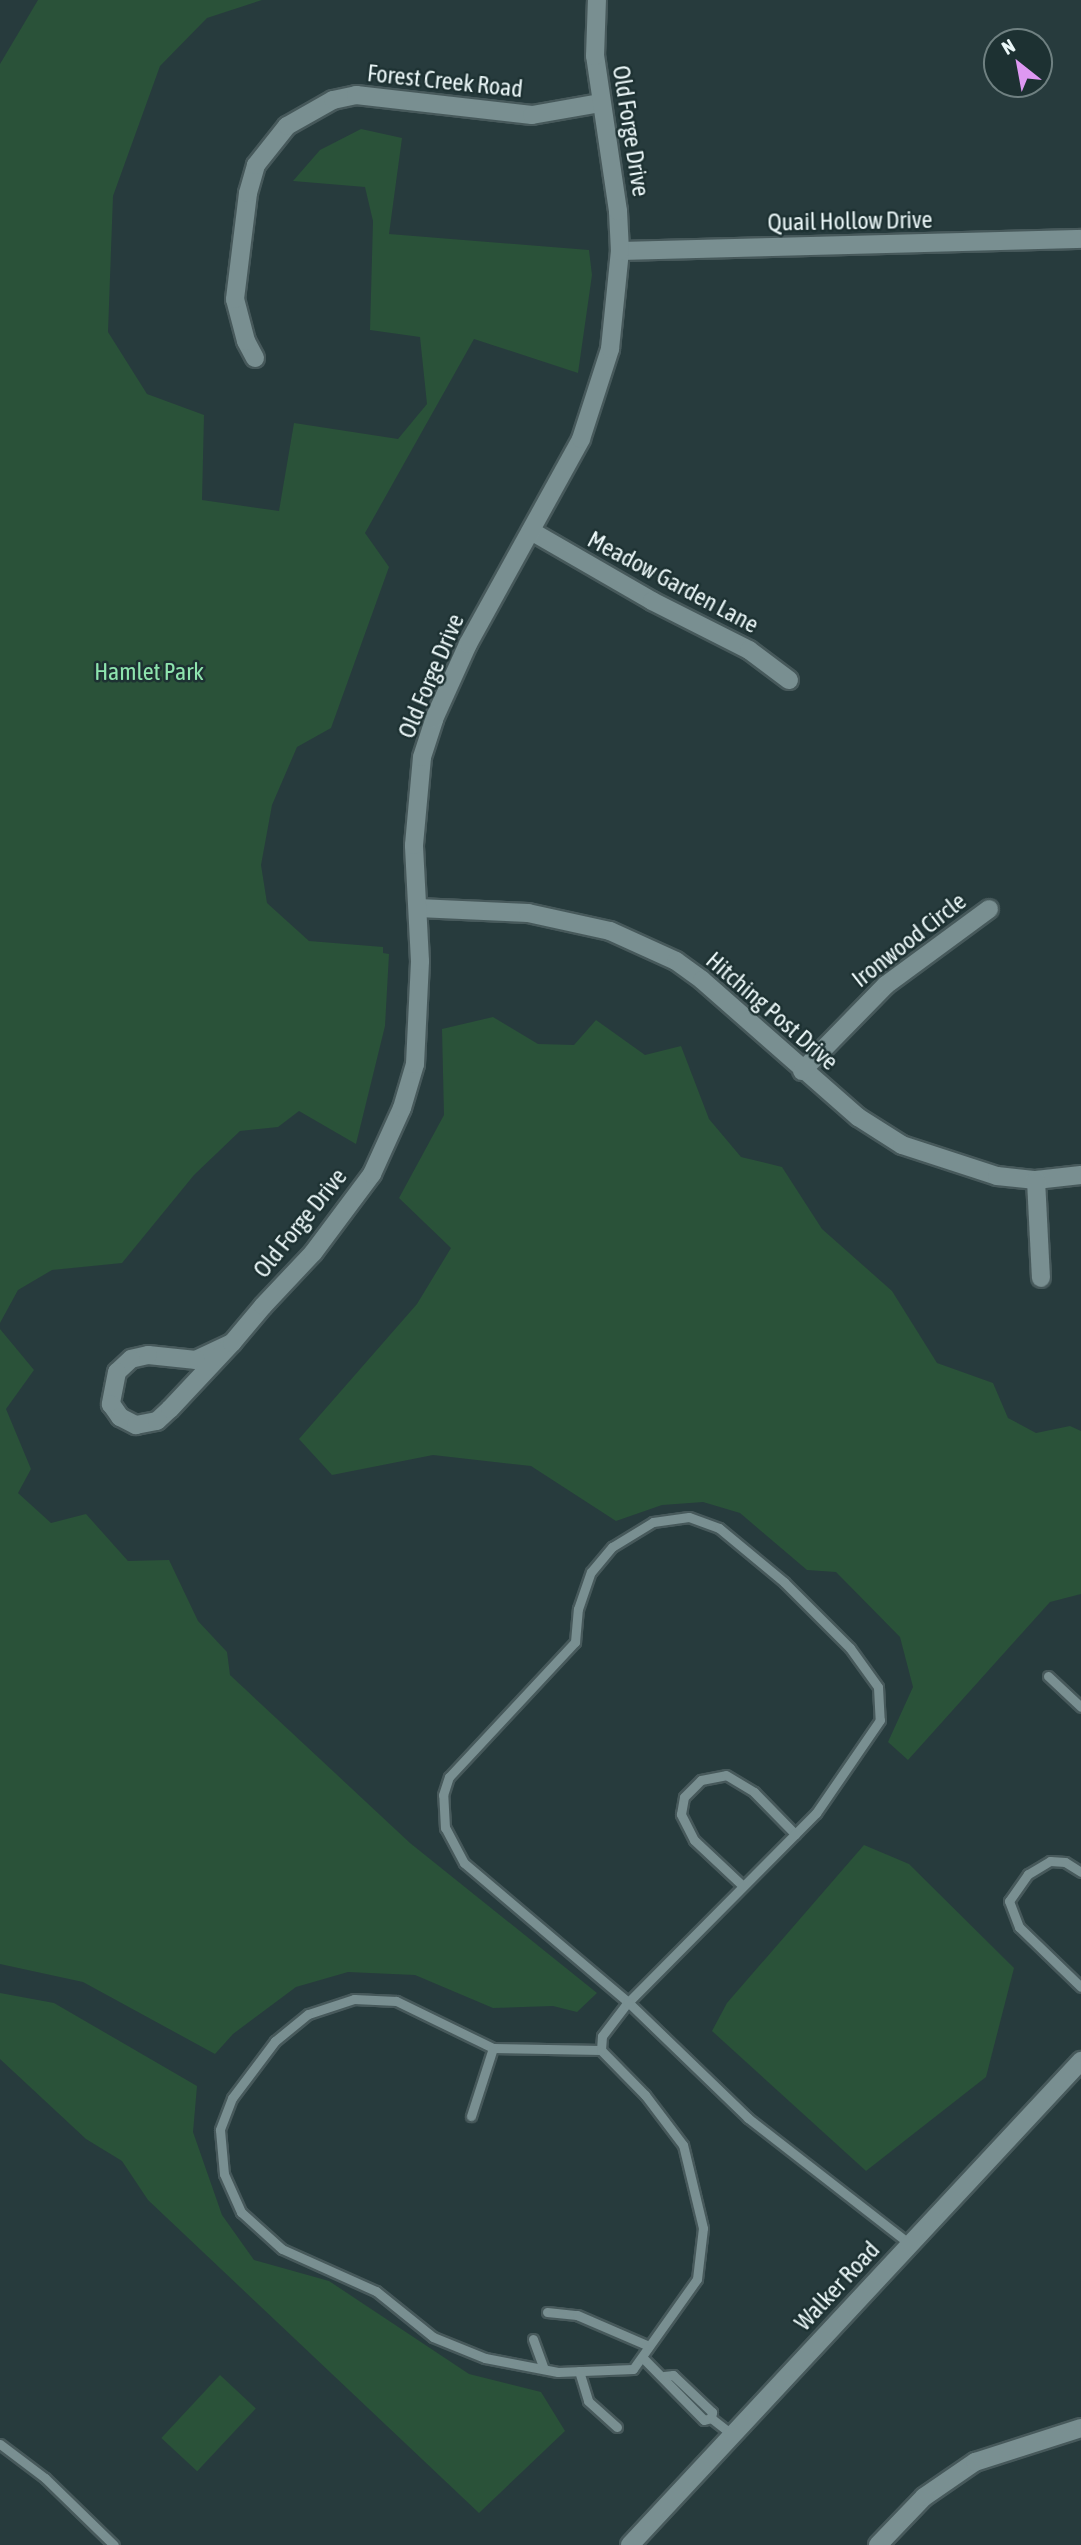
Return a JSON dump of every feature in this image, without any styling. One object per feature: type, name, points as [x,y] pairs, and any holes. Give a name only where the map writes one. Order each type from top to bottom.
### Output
[{"type":"street","name":"Old Forge Drive","points":[[232,1343],[196,1360],[148,1356],[131,1359],[117,1372],[111,1404],[120,1417],[136,1425],[157,1421],[232,1343],[313,1253],[372,1174],[402,1108],[415,1064],[418,908],[414,845],[422,757],[433,719],[468,644],[581,439],[600,389],[614,326],[620,251],[618,211],[595,56],[597,0]]},
{"type":"street","name":"Forest Creek Road","points":[[255,358],[246,341],[235,299],[248,193],[256,165],[287,126],[321,105],[356,95],[532,115],[601,103]]},
{"type":"street","name":"Quail Hollow Drive","points":[[620,251],[1081,239]]},
{"type":"street","name":"Meadow Garden Lane","points":[[531,531],[652,601],[749,650],[789,680]]},
{"type":"street","name":"Hitching Post Drive","points":[[418,908],[571,920],[645,946],[702,980],[802,1071],[858,1117],[924,1156],[997,1176],[1036,1180],[1081,1175]]},
{"type":"street","name":"Ironwood Circle","points":[[802,1071],[886,985],[989,909]]},
{"type":"street","points":[[1036,1180],[1041,1278]]},
{"type":"street","name":"Walker Road","points":[[630,2545],[1081,2061]]},
{"type":"street","points":[[878,2545],[924,2497],[975,2462],[1081,2427]]},
{"type":"lane","points":[[601,2050],[602,2036],[628,2001],[795,1833],[860,1754],[880,1720],[878,1687],[850,1648],[783,1582],[719,1528],[689,1517],[653,1522],[612,1547],[592,1572],[578,1609],[575,1642],[449,1777],[443,1795],[445,1828],[464,1863],[628,2001],[748,2118],[910,2244]]},
{"type":"lane","points":[[1048,1676],[1081,1707]]},
{"type":"lane","points":[[743,1886],[694,1840],[681,1814],[684,1797],[702,1780],[726,1774],[754,1792],[795,1833]]},
{"type":"lane","points":[[1081,1872],[1065,1862],[1050,1861],[1028,1874],[1009,1901],[1012,1917],[1019,1927],[1081,1987]]},
{"type":"lane","points":[[354,1999],[396,2001],[493,2048],[601,2050],[645,2095],[683,2145],[704,2228],[697,2279],[633,2369],[544,2369],[485,2358],[433,2337],[376,2291],[282,2249],[241,2213],[224,2174],[220,2130],[232,2098],[275,2041],[308,2014],[354,1999]]},
{"type":"lane","points":[[471,2116],[493,2048]]},
{"type":"lane","points":[[547,2312],[577,2315],[649,2346]]},
{"type":"lane","points":[[533,2339],[544,2369]]},
{"type":"lane","points":[[642,2357],[664,2376],[673,2375],[712,2412],[711,2418],[733,2435]]},
{"type":"lane","points":[[579,2371],[588,2401],[617,2427]]},
{"type":"lane","points":[[0,2444],[45,2478],[114,2545]]},
{"type":"green space","name":"Hamlet Park","points":[[38,0],[262,0],[207,18],[160,66],[113,196],[108,332],[147,394],[204,415],[202,500],[279,511],[294,423],[398,439],[427,404],[420,337],[370,330],[373,221],[365,187],[293,181],[320,150],[361,129],[402,138],[389,234],[589,250],[592,275],[578,373],[474,339],[365,533],[389,567],[331,728],[297,747],[272,805],[261,865],[267,903],[309,941],[383,947],[383,953],[389,954],[385,1026],[356,1144],[299,1111],[278,1127],[240,1131],[194,1175],[122,1263],[52,1270],[18,1290],[0,1323],[0,64]]},
{"type":"green space","points":[[493,1017],[538,1044],[574,1045],[596,1020],[645,1055],[681,1046],[709,1119],[741,1157],[782,1167],[822,1229],[892,1291],[937,1363],[993,1383],[1008,1418],[1036,1433],[1070,1426],[1081,1431],[1081,1594],[1050,1602],[908,1760],[888,1742],[913,1687],[900,1637],[836,1572],[807,1570],[740,1513],[703,1502],[662,1505],[616,1521],[531,1466],[433,1455],[332,1475],[299,1439],[417,1304],[451,1248],[399,1198],[444,1115],[442,1029]]},
{"type":"green space","points":[[0,1329],[34,1370],[6,1409],[31,1469],[18,1493],[51,1523],[86,1514],[128,1561],[169,1560],[198,1621],[227,1652],[230,1675],[410,1843],[597,1993],[577,2012],[553,2006],[493,2008],[415,1975],[348,1972],[296,1987],[233,2034],[215,2054],[83,1982],[0,1964]]},
{"type":"green space","points":[[864,1845],[909,1864],[1014,1968],[986,2077],[866,2171],[712,2031],[727,2003]]},
{"type":"green space","points":[[0,1993],[54,2003],[197,2086],[193,2132],[222,2215],[254,2260],[329,2281],[469,2374],[541,2392],[565,2431],[479,2513],[148,2200],[122,2161],[86,2139],[0,2059]]},
{"type":"green space","points":[[220,2375],[256,2408],[197,2471],[161,2438]]}]
